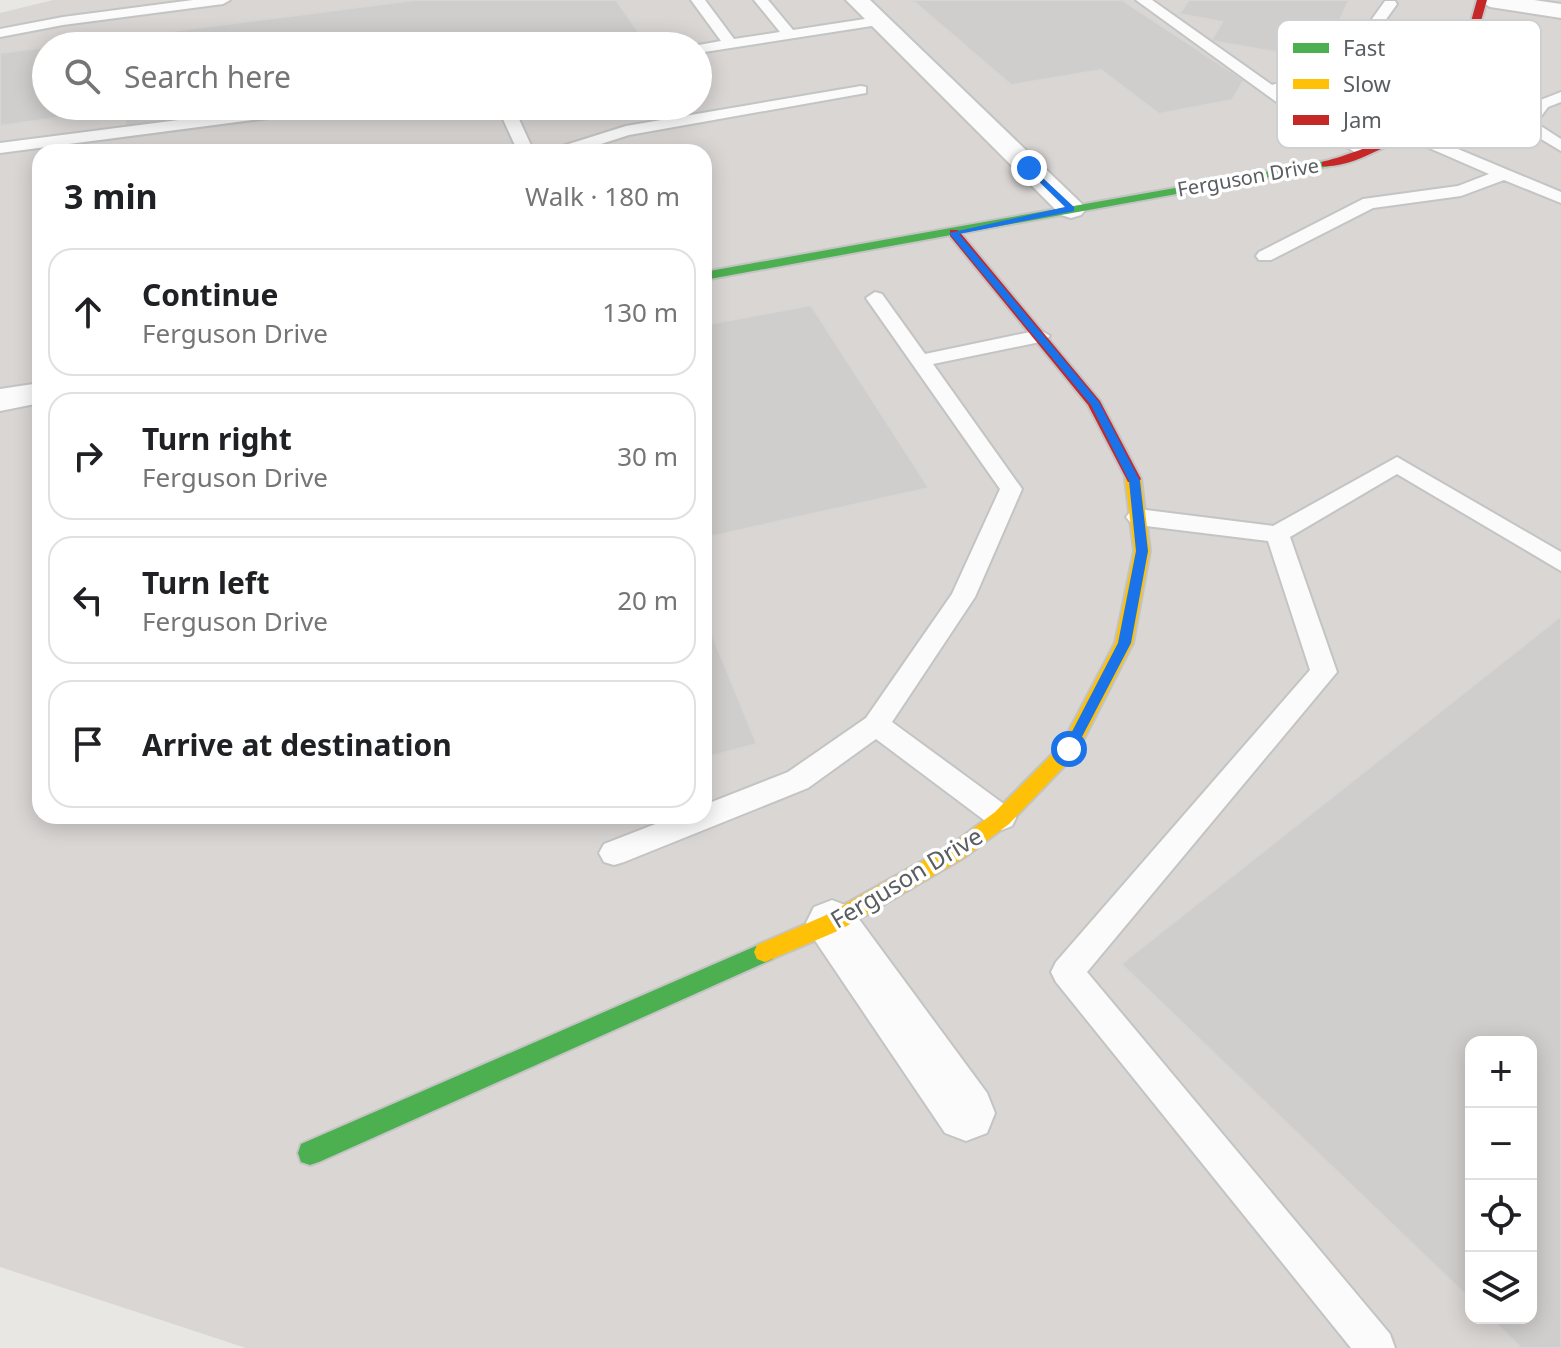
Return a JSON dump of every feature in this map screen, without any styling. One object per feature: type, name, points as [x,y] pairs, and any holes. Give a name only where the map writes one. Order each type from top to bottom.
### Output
[{"type":"street","points":[[857,0],[1071,209]]},
{"type":"street","points":[[1475,20],[1482,0]]},
{"type":"street","points":[[1490,0],[1561,11]]},
{"type":"street","name":"Ferguson Drive","points":[[712,275],[1348,160],[1370,148]]},
{"type":"street","name":"Ferguson Drive","points":[[310,1153],[832,923],[958,851],[1002,818],[1069,749],[1124,643],[1142,551],[1134,481],[1095,404],[954,233]]},
{"type":"street","points":[[0,400],[32,394]]},
{"type":"street","points":[[832,923],[966,1113]]},
{"type":"lane","points":[[0,33],[63,21],[223,0]]},
{"type":"lane","points":[[698,0],[730,44]]},
{"type":"lane","points":[[761,0],[790,35]]},
{"type":"lane","points":[[1143,0],[1277,94]]},
{"type":"lane","points":[[1378,20],[1390,4]]},
{"type":"lane","points":[[712,47],[878,21]]},
{"type":"lane","points":[[1272,90],[1277,88]]},
{"type":"lane","points":[[712,116],[861,90]]},
{"type":"lane","points":[[1541,106],[1561,97]]},
{"type":"lane","points":[[0,148],[215,120]]},
{"type":"lane","points":[[511,120],[522,144]]},
{"type":"lane","points":[[585,144],[626,131],[689,120]]},
{"type":"lane","points":[[1541,133],[1561,146]]},
{"type":"lane","points":[[1359,148],[1364,151]]},
{"type":"lane","points":[[1443,148],[1561,198]]},
{"type":"lane","points":[[1265,256],[1369,203],[1461,191],[1503,174]]},
{"type":"lane","points":[[712,814],[798,780],[876,725],[963,597],[1011,489],[875,298]]},
{"type":"lane","points":[[920,361],[1040,336]]},
{"type":"lane","points":[[1138,517],[1277,534],[1397,464],[1561,563]]},
{"type":"lane","points":[[1277,534],[1324,672],[1067,972],[1376,1348]]},
{"type":"lane","points":[[876,725],[1002,818]]},
{"type":"lane","points":[[614,853],[687,824]]},
{"type":"shaded area","points":[[53,0],[1561,0],[1561,1348],[246,1348],[0,1267],[0,13]]},
{"type":"building","points":[[415,0],[616,0],[639,32],[164,32]]},
{"type":"building","points":[[912,0],[1122,0],[1244,80],[1232,100],[1159,114],[1101,70],[1011,85]]},
{"type":"building","points":[[1189,0],[1349,0],[1340,20],[1277,20],[1277,52],[1211,41],[1222,22],[1179,14]]},
{"type":"building","points":[[32,49],[32,120],[42,120],[0,126],[0,53]]},
{"type":"building","points":[[125,120],[188,120],[125,129]]},
{"type":"building","points":[[811,305],[929,488],[712,536],[712,324]]},
{"type":"building","points":[[1561,616],[1561,1348],[1521,1348],[1496,1324],[1537,1324],[1537,1036],[1465,1036],[1465,1294],[1121,964]]},
{"type":"building","points":[[712,634],[757,744],[712,756]]},
{"type":"traffic: fast","points":[[712,275],[1326,164]]},
{"type":"traffic: fast","points":[[310,1153],[765,952]]},
{"type":"traffic: slow","points":[[765,952],[832,923],[958,851],[1002,818],[1069,749],[1124,643],[1142,551],[1133,479]]},
{"type":"traffic: jam","points":[[1476,20],[1482,0]]},
{"type":"traffic: jam","points":[[1326,164],[1372,148]]},
{"type":"traffic: jam","points":[[954,233],[1095,404],[1133,479]]},
{"type":"route","points":[[1029,168],[1071,209],[954,233],[1095,404],[1134,481],[1142,551],[1124,643],[1069,749]]}]
